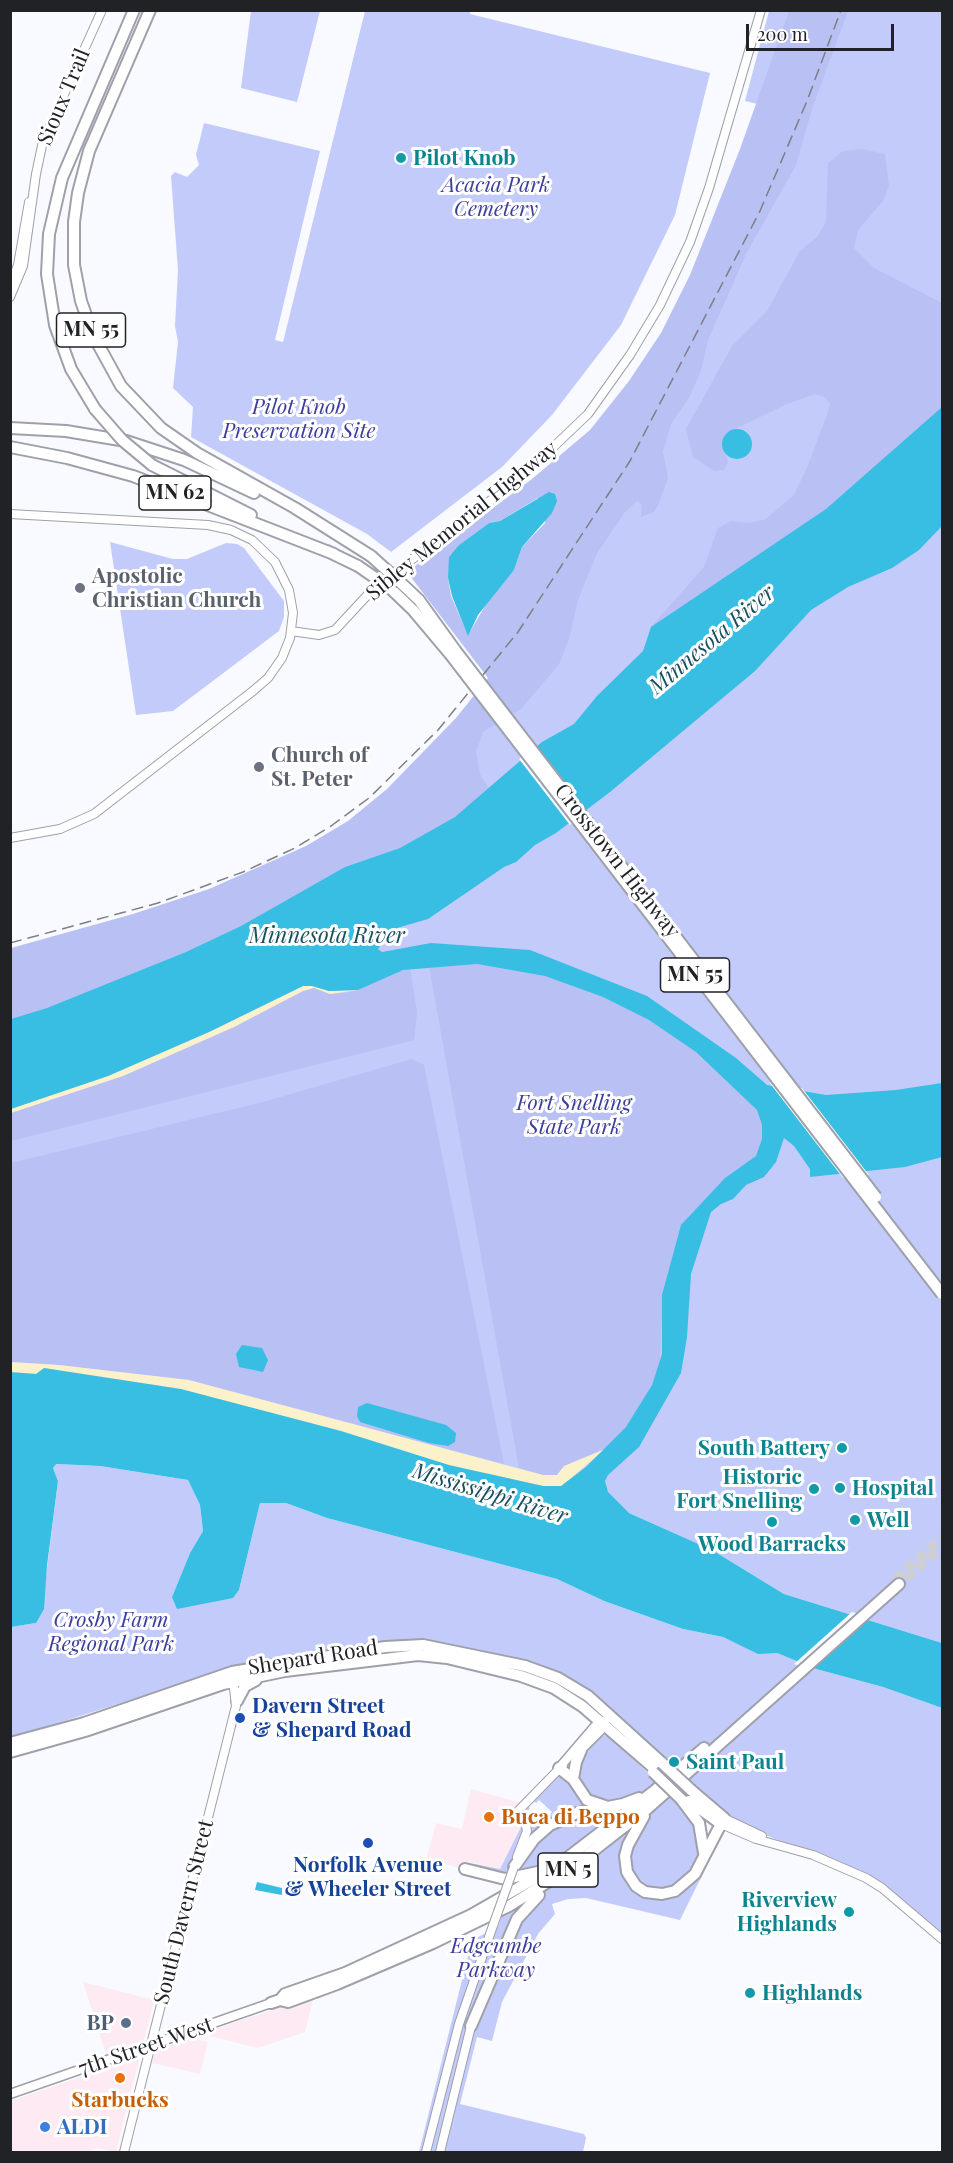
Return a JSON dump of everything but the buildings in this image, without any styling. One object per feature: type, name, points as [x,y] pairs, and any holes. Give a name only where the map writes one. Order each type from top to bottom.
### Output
[{"type":"highway","name":"MN 55","points":[[134,10],[62,178],[49,234],[47,274],[55,325],[71,369],[95,409],[111,429],[152,465],[204,494],[334,554]]},
{"type":"highway","name":"MN 55","points":[[150,10],[89,151],[79,186],[74,214],[73,251],[78,287],[87,322],[117,380],[161,429],[196,453],[345,538]]},
{"type":"highway","name":"MN 62","points":[[10,428],[89,434],[148,448],[207,471],[345,538]]},
{"type":"highway","name":"MN 62","points":[[10,447],[67,458],[133,476],[334,554]]},
{"type":"highway","name":"Crosstown Highway","points":[[345,538],[371,556],[419,600],[452,652]]},
{"type":"highway","name":"Crosstown Highway","points":[[334,554],[358,566],[390,588],[452,652],[942,1282]]},
{"type":"highway","name":"MN 55","points":[[452,652],[942,1294]]},
{"type":"highway","name":"MN 5","points":[[276,2002],[285,1994],[345,1973],[471,1915],[559,1870],[659,1793],[895,1583]]},
{"type":"highway","name":"Shepard Road","points":[[10,1743],[84,1723],[233,1676],[385,1647],[440,1647],[543,1671],[573,1686],[607,1720]]},
{"type":"highway","name":"Shepard Road","points":[[10,1752],[85,1731],[210,1688],[233,1676],[268,1674],[403,1655],[440,1657],[540,1682],[607,1720]]},
{"type":"highway","points":[[237,1704],[244,1686],[268,1674]]},
{"type":"highway","points":[[210,1688],[227,1690],[237,1704]]},
{"type":"highway","points":[[607,1720],[685,1795],[722,1821],[703,1860],[688,1882],[668,1893],[645,1892],[629,1877],[625,1856],[630,1838],[659,1793]]},
{"type":"highway","points":[[573,1779],[581,1750]]},
{"type":"highway","points":[[559,1768],[573,1779],[587,1800],[611,1807]]},
{"type":"highway","points":[[514,1867],[530,1844],[550,1825],[577,1813],[611,1807],[659,1793]]},
{"type":"highway","points":[[685,1795],[702,1829],[703,1860]]},
{"type":"highway","points":[[465,1869],[500,1878],[515,1878],[559,1870]]},
{"type":"highway","points":[[471,2026],[518,1919],[559,1870]]},
{"type":"main road","points":[[581,1750],[601,1730],[607,1720]]},
{"type":"main road","points":[[559,1768],[595,1726],[607,1720]]},
{"type":"main road","name":"7th Street West","points":[[10,2094],[276,2002]]},
{"type":"street","name":"Sioux Trail","points":[[10,286],[18,265],[40,152],[50,122],[102,10]]},
{"type":"street","name":"Sibley Memorial Highway","points":[[291,631],[319,635],[335,630],[374,588],[523,476],[588,414],[630,355],[654,315],[690,242],[709,188],[761,10]]},
{"type":"street","name":"Sioux Trail","points":[[10,297],[25,260],[34,186]]},
{"type":"street","points":[[10,514],[208,525],[238,532],[265,551],[280,570],[292,603],[291,631],[282,658],[262,683],[102,808],[66,828],[10,838]]},
{"type":"street","name":"South Davern Street","points":[[124,2152],[237,1704],[233,1676]]},
{"type":"street","points":[[426,2152],[459,2024],[527,1831],[525,1820],[519,1810],[559,1768],[581,1750]]},
{"type":"street","points":[[722,1821],[779,1845],[813,1855],[866,1878],[882,1888],[942,1939]]},
{"type":"street","points":[[440,2152],[471,2026]]},
{"type":"shaded area","points":[[471,1789],[521,1803],[510,1816],[521,1827],[500,1869],[467,1862],[461,1868],[426,1860],[436,1823],[462,1829]]},
{"type":"shaded area","points":[[83,1982],[154,2000],[116,2152],[98,2148],[86,2152],[11,2152],[10,2101],[110,2067]]},
{"type":"shaded area","points":[[314,1996],[305,2032],[258,2048],[210,2036],[210,2031]]},
{"type":"shaded area","points":[[191,2038],[208,2042],[200,2074],[152,2063],[155,2050]]},
{"type":"green space","points":[[251,11],[320,11],[297,102],[241,88]]},
{"type":"green space","name":"Acacia Park Cemetery","points":[[365,11],[470,11],[470,14],[710,73],[675,215],[621,325],[552,415],[502,467],[391,552],[367,534],[191,437],[193,407],[173,388],[178,342],[175,326],[178,270],[171,176],[175,172],[187,177],[199,165],[196,155],[204,123],[320,151],[275,340],[283,342]]},
{"type":"green space","name":"Fort Snelling State Park","points":[[769,11],[942,11],[942,1643],[784,1594],[712,1550],[629,1513],[181,1389],[11,1372],[10,951],[199,895],[274,863],[349,824],[390,790],[458,719],[543,604],[807,116],[745,101]]},
{"type":"green space","points":[[789,11],[848,11],[813,106],[796,165],[746,254],[708,340],[701,370],[690,396],[671,424],[663,451],[668,478],[659,503],[654,512],[641,517],[642,504],[637,501],[625,512],[597,553],[578,600],[569,639],[559,664],[521,709],[483,732],[476,752],[480,774],[489,789],[455,817],[400,848],[345,867],[241,926],[186,952],[47,1008],[11,1019],[11,948],[133,914],[209,889],[306,846],[348,821],[387,789],[456,718],[488,678],[407,572],[532,479],[590,430],[629,381],[661,333],[690,275],[740,149]],"holes":[[[538,498],[545,523],[522,547],[514,570],[491,596],[468,635],[451,596],[448,578],[459,545],[489,523],[500,521]]]},
{"type":"green space","points":[[862,149],[885,154],[889,186],[883,201],[858,230],[854,248],[874,268],[942,303],[942,407],[826,509],[651,627],[704,567],[718,528],[731,521],[749,523],[766,519],[794,495],[806,470],[828,412],[830,403],[824,397],[815,394],[787,404],[725,434],[723,440],[728,462],[724,470],[714,471],[693,457],[686,429],[732,346],[767,311],[800,251],[817,237],[826,222],[828,163],[843,151]]},
{"type":"green space","points":[[110,542],[173,559],[187,559],[226,543],[237,544],[244,548],[284,601],[284,617],[279,631],[173,711],[136,715]]},
{"type":"green space","points":[[477,964],[545,976],[603,997],[649,1020],[696,1052],[757,1110],[762,1125],[762,1139],[756,1156],[725,1178],[662,1317],[660,1366],[641,1406],[626,1427],[605,1449],[564,1466],[557,1475],[543,1475],[519,1468],[429,966]]},
{"type":"green space","points":[[410,968],[417,1013],[414,1040],[11,1141],[10,1113],[123,1076],[234,1027],[303,991],[314,988],[330,994],[359,990],[385,976]]},
{"type":"green space","points":[[412,1059],[424,1065],[504,1464],[189,1380],[59,1365],[11,1362],[11,1163],[263,1102]]},
{"type":"green space","name":"Crosby Farm Regional Park","points":[[55,1464],[100,1466],[188,1480],[200,1505],[203,1531],[190,1553],[172,1597],[233,1597],[239,1590],[260,1503],[286,1503],[327,1518],[557,1579],[604,1601],[683,1629],[723,1637],[758,1653],[777,1653],[816,1669],[883,1687],[942,1708],[942,1937],[855,1870],[765,1835],[723,1813],[562,1676],[430,1642],[234,1667],[11,1738],[10,1627],[36,1623],[45,1585],[58,1481],[53,1468]]},
{"type":"green space","points":[[607,1735],[657,1782],[639,1795],[622,1802],[595,1801],[577,1781],[581,1759],[601,1736]]},
{"type":"green space","points":[[560,1773],[591,1804],[526,1845],[530,1827],[524,1811],[530,1808],[527,1812],[541,1824],[552,1812],[539,1800],[536,1803],[534,1801]]},
{"type":"green space","points":[[671,1795],[694,1819],[701,1856],[693,1871],[674,1888],[652,1892],[632,1878],[628,1854],[645,1817]]},
{"type":"green space","points":[[627,1805],[550,1864],[516,1876],[522,1861],[540,1837],[570,1818]]},
{"type":"green space","points":[[518,1818],[521,1819],[525,1830],[508,1877],[475,1867],[475,1864],[500,1869],[521,1827],[515,1821]]},
{"type":"green space","name":"Edgcumbe Parkway","points":[[630,1829],[628,1837],[633,1887],[680,1891],[724,1831],[680,1920],[586,1898],[568,1899],[552,1904],[555,1914],[538,1934],[502,2002],[492,2041],[477,2037],[460,2104],[584,2134],[586,2138],[583,2152],[419,2152],[472,1940],[498,1927],[502,1915],[525,1904],[568,1876]]},
{"type":"sand","points":[[303,986],[312,986],[329,991],[358,990],[330,994],[314,988],[303,991],[234,1027],[123,1076],[11,1113],[10,1109],[108,1076],[209,1032]]},
{"type":"sand","points":[[11,1362],[59,1365],[189,1380],[543,1475],[557,1475],[564,1466],[605,1449],[561,1487],[543,1486],[36,1374],[11,1372]]},
{"type":"water","points":[[942,407],[942,526],[919,550],[892,568],[848,587],[811,610],[755,671],[610,792],[556,833],[535,845],[516,862],[504,867],[428,919],[390,930],[378,949],[382,952],[431,943],[530,950],[647,996],[736,1058],[767,1085],[826,1095],[896,1090],[942,1083],[942,1157],[905,1167],[810,1177],[810,1169],[794,1146],[784,1138],[776,1162],[764,1177],[746,1185],[733,1199],[721,1204],[711,1212],[691,1274],[687,1337],[681,1373],[639,1447],[608,1475],[605,1481],[608,1492],[629,1513],[712,1550],[784,1594],[942,1643],[942,1708],[883,1687],[816,1669],[777,1653],[758,1654],[723,1637],[683,1629],[604,1601],[557,1579],[327,1518],[286,1503],[260,1503],[239,1590],[233,1598],[177,1609],[172,1597],[190,1553],[203,1531],[200,1505],[188,1480],[100,1466],[56,1464],[53,1468],[58,1481],[44,1609],[36,1623],[11,1627],[10,1372],[36,1374],[44,1368],[181,1389],[341,1431],[449,1465],[543,1486],[561,1486],[586,1467],[626,1427],[652,1385],[662,1354],[662,1295],[681,1225],[725,1178],[756,1156],[762,1139],[762,1125],[757,1110],[696,1052],[649,1020],[603,997],[545,976],[477,964],[403,970],[358,990],[329,991],[303,986],[209,1032],[108,1076],[11,1109],[11,1019],[47,1008],[186,952],[241,926],[345,867],[400,848],[455,817],[542,742],[574,724],[597,696],[643,651],[651,627],[826,509]]},
{"type":"water","points":[[737,429],[743,430],[751,438],[751,450],[743,458],[737,459],[731,458],[723,450],[722,444],[723,438],[731,430]]},
{"type":"water","points":[[549,492],[555,494],[557,501],[552,513],[522,547],[514,570],[478,615],[468,636],[452,596],[448,578],[449,557],[459,545],[489,523],[500,521]]},
{"type":"water","points":[[242,1345],[262,1348],[268,1360],[263,1372],[239,1367],[236,1354]]},
{"type":"water","points":[[367,1403],[446,1425],[456,1433],[455,1442],[448,1446],[429,1443],[360,1422],[357,1416],[358,1407]]},
{"type":"water","points":[[257,1882],[282,1888],[282,1895],[255,1890]]},
{"type":"pier","points":[[535,744],[588,812],[570,825],[519,759]]},
{"type":"pier","points":[[769,1082],[802,1088],[869,1175],[843,1178]]},
{"type":"pier","points":[[852,1612],[870,1617],[811,1670],[794,1664]]},
{"type":"tunnel","points":[[895,1579],[942,1538]]},
{"type":"tunnel","points":[[906,1578],[940,1549]]},
{"type":"railway","points":[[10,943],[158,903],[243,872],[295,848],[331,826],[369,798],[438,730],[518,632],[630,461],[760,211],[807,101],[841,10]]},
{"type":"place","name":"Pilot Knob","points":[[401,158]]},
{"type":"place","name":"Apostolic Christian Church","points":[[80,588]]},
{"type":"place","name":"Church of St. Peter","points":[[259,767]]},
{"type":"place","name":"South Battery","points":[[842,1448]]},
{"type":"place","name":"Hospital","points":[[840,1488]]},
{"type":"place","name":"Historic Fort Snelling","points":[[814,1489]]},
{"type":"place","name":"Well","points":[[855,1520]]},
{"type":"place","name":"Wood Barracks","points":[[772,1522]]},
{"type":"place","name":"Davern Street & Shepard Road","points":[[240,1718]]},
{"type":"place","name":"Saint Paul","points":[[674,1762]]},
{"type":"place","name":"Buca di Beppo","points":[[489,1817]]},
{"type":"place","name":"Norfolk Avenue & Wheeler Street","points":[[368,1843]]},
{"type":"place","name":"Riverview Highlands","points":[[849,1912]]},
{"type":"place","name":"Highlands","points":[[750,1993]]},
{"type":"place","name":"BP","points":[[126,2023]]},
{"type":"place","name":"Starbucks","points":[[120,2078]]},
{"type":"place","name":"ALDI","points":[[45,2127]]},
{"type":"park label","name":"Pilot Knob Preservation Site","points":[[299,419]]},
{"type":"water label","name":"Minnesota River","points":[[712,640]]},
{"type":"water label","name":"Minnesota River","points":[[327,936]]},
{"type":"water label","name":"Mississippi River","points":[[490,1494]]}]
